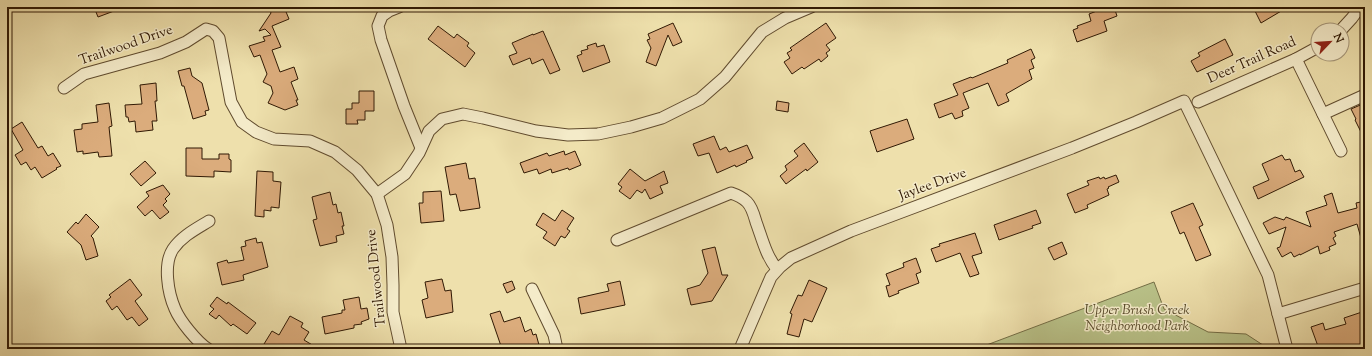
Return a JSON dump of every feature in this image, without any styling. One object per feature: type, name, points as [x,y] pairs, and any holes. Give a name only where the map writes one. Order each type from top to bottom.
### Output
[{"type":"street","points":[[399,7],[382,16],[378,26],[381,40],[404,106],[421,148]]},
{"type":"street","points":[[377,194],[405,174],[421,148],[429,131],[442,119],[463,114],[536,131],[568,135],[598,134],[631,127],[662,118],[700,99],[725,77],[762,32],[785,18],[812,7]]},
{"type":"street","points":[[1348,22],[1360,7]]},
{"type":"street","name":"Trailwood Drive","points":[[64,88],[84,74],[160,52],[186,42],[206,29],[213,32],[219,38],[231,102],[242,122],[256,132],[274,139],[310,141],[335,152],[358,170],[377,194],[387,225],[390,244],[394,285],[393,312],[401,349]]},
{"type":"street","name":"Deer Trail Road","points":[[1198,102],[1310,51]]},
{"type":"street","points":[[1296,59],[1341,151]]},
{"type":"street","points":[[1323,114],[1365,95]]},
{"type":"street","name":"Jaylee Drive","points":[[740,349],[767,285],[777,269],[798,254],[851,231],[1072,148],[1184,101],[1268,275],[1278,314]]},
{"type":"street","points":[[617,240],[731,194],[740,197],[748,203],[767,252],[772,263],[777,269]]},
{"type":"street","points":[[208,349],[203,346],[183,322],[175,309],[168,284],[168,267],[173,250],[178,244],[188,233],[209,221]]},
{"type":"street","points":[[1287,349],[1278,314],[1365,288]]},
{"type":"street","points":[[532,289],[554,335],[557,349]]},
{"type":"green space","name":"Upper Brush Creek Neighborhood Park","points":[[1154,282],[1164,309],[1208,332],[1246,334],[1269,349],[976,349]]},
{"type":"building","points":[[94,7],[122,7],[122,8],[98,17]]},
{"type":"building","points":[[269,7],[284,7],[289,19],[272,26],[281,47],[272,50],[280,72],[294,67],[298,79],[291,82],[298,100],[296,100],[298,105],[285,110],[268,103],[273,93],[271,86],[263,82],[267,74],[260,55],[254,57],[249,46],[265,41],[263,37],[271,35],[265,29],[259,31],[271,13]]},
{"type":"building","points":[[1107,7],[1114,7],[1117,16],[1104,21],[1107,31],[1077,42],[1073,30],[1078,28],[1077,26],[1091,21],[1089,14]]},
{"type":"building","points":[[1253,7],[1288,7],[1261,23]]},
{"type":"building","points":[[673,23],[682,42],[673,46],[668,35],[656,66],[646,62],[651,48],[647,40],[650,39],[648,34]]},
{"type":"building","points":[[826,23],[836,38],[826,45],[830,50],[826,53],[828,56],[821,62],[819,59],[804,69],[802,67],[792,74],[784,62],[790,58],[787,53],[792,50],[790,48]]},
{"type":"building","points":[[438,26],[454,38],[457,34],[469,43],[467,46],[475,53],[465,67],[428,39]]},
{"type":"building","points":[[543,31],[560,70],[550,74],[543,59],[532,64],[530,58],[513,65],[509,56],[517,53],[512,43]]},
{"type":"building","points":[[1225,39],[1233,55],[1197,72],[1191,61],[1200,56],[1198,53]]},
{"type":"building","points":[[596,43],[597,47],[604,45],[610,62],[583,72],[577,56],[582,54],[581,51],[588,49],[587,46]]},
{"type":"building","points":[[1031,49],[1035,58],[1031,60],[1034,68],[1029,70],[1032,79],[1006,94],[1009,101],[998,106],[988,83],[963,93],[969,108],[962,111],[963,116],[955,119],[952,113],[939,118],[934,104],[958,95],[953,84],[1008,63],[1007,60]]},
{"type":"building","points":[[190,68],[192,76],[202,83],[209,110],[205,111],[206,115],[193,119],[184,86],[182,86],[178,71]]},
{"type":"building","points":[[156,83],[157,101],[155,101],[157,121],[152,121],[153,130],[136,132],[135,121],[129,122],[128,117],[126,117],[125,105],[142,104],[140,85]]},
{"type":"building","points":[[359,91],[374,91],[374,111],[365,111],[365,120],[357,120],[358,124],[346,124],[346,109],[352,109],[352,103],[359,103]]},
{"type":"building","points":[[777,101],[789,103],[788,112],[776,110]]},
{"type":"building","points":[[109,103],[112,126],[109,127],[112,156],[99,157],[98,152],[83,154],[83,151],[77,152],[74,130],[82,129],[82,124],[98,122],[96,105]]},
{"type":"building","points":[[1365,103],[1365,140],[1351,109]]},
{"type":"building","points":[[907,119],[914,139],[877,152],[870,131]]},
{"type":"building","points":[[22,122],[38,148],[42,146],[48,156],[53,153],[61,166],[42,178],[35,167],[31,170],[26,162],[21,165],[15,155],[23,150],[11,129]]},
{"type":"building","points":[[714,136],[720,150],[726,147],[729,152],[747,145],[753,158],[736,167],[735,165],[717,173],[709,153],[698,156],[693,144]]},
{"type":"building","points":[[804,143],[818,162],[786,184],[780,176],[787,170],[785,166],[798,156],[794,151]]},
{"type":"building","points":[[186,148],[202,148],[202,159],[219,159],[219,154],[229,154],[229,159],[231,160],[231,172],[214,171],[214,177],[186,176]]},
{"type":"building","points":[[564,151],[565,155],[575,151],[581,165],[569,170],[568,168],[552,173],[551,169],[539,174],[537,169],[524,173],[520,163],[547,153],[549,156]]},
{"type":"building","points":[[1282,155],[1285,160],[1290,159],[1295,172],[1300,170],[1304,177],[1258,199],[1253,187],[1269,180],[1262,164]]},
{"type":"building","points":[[145,161],[156,173],[141,186],[130,174]]},
{"type":"building","points":[[466,163],[469,179],[475,178],[480,208],[460,211],[456,194],[450,195],[445,167]]},
{"type":"building","points":[[630,169],[645,181],[664,171],[668,183],[660,186],[663,193],[650,199],[645,189],[642,193],[637,190],[630,199],[619,191],[622,187],[618,184]]},
{"type":"building","points":[[257,171],[273,172],[273,181],[281,182],[279,208],[271,207],[271,211],[264,210],[264,217],[255,216]]},
{"type":"building","points":[[1116,175],[1119,182],[1108,187],[1109,188],[1107,189],[1109,195],[1087,205],[1088,208],[1075,213],[1067,194],[1089,185],[1087,181],[1099,177],[1100,179],[1104,177],[1105,179]]},
{"type":"building","points":[[163,185],[170,194],[165,199],[167,201],[163,205],[169,212],[160,219],[152,210],[145,216],[137,207],[149,196],[146,192]]},
{"type":"building","points":[[441,191],[444,221],[421,223],[419,203],[423,203],[423,192]]},
{"type":"building","points":[[330,192],[333,205],[336,204],[338,213],[341,212],[344,234],[336,236],[337,242],[320,246],[313,220],[317,219],[312,197]]},
{"type":"building","points":[[1332,193],[1338,213],[1357,208],[1356,203],[1365,201],[1365,245],[1363,245],[1357,224],[1334,232],[1336,236],[1333,238],[1336,244],[1329,247],[1330,250],[1320,254],[1318,246],[1294,257],[1291,252],[1282,257],[1277,248],[1280,247],[1286,227],[1269,234],[1263,223],[1275,217],[1284,220],[1286,217],[1311,227],[1306,212],[1327,205],[1324,196]]},
{"type":"building","points":[[1193,203],[1203,225],[1199,227],[1211,255],[1196,261],[1184,232],[1180,234],[1171,212]]},
{"type":"building","points":[[562,210],[574,218],[567,229],[570,231],[565,238],[561,236],[555,246],[543,238],[547,232],[536,225],[543,213],[555,221]]},
{"type":"building","points":[[1036,210],[1041,223],[1032,226],[1033,228],[999,240],[994,225]]},
{"type":"building","points":[[86,214],[99,227],[91,236],[93,238],[98,256],[86,260],[81,245],[67,232],[76,222],[78,224]]},
{"type":"building","points":[[975,233],[982,253],[972,256],[979,274],[970,277],[960,253],[936,262],[931,249],[940,246],[939,244]]},
{"type":"building","points":[[256,238],[257,243],[262,242],[268,267],[243,275],[244,280],[222,285],[217,263],[227,260],[228,263],[244,260],[241,247],[246,246],[245,241]]},
{"type":"building","points":[[1062,242],[1067,254],[1054,260],[1048,248]]},
{"type":"building","points":[[715,247],[722,275],[728,275],[712,301],[691,305],[687,289],[700,285],[708,273],[702,250]]},
{"type":"building","points":[[916,258],[921,272],[916,274],[919,283],[898,291],[899,293],[889,297],[886,286],[890,285],[886,274],[904,267],[903,263]]},
{"type":"building","points":[[130,279],[142,295],[135,301],[148,319],[139,326],[132,317],[127,320],[117,306],[112,310],[106,301],[111,297],[109,295]]},
{"type":"building","points":[[442,279],[445,291],[451,290],[453,312],[426,318],[422,300],[428,298],[425,282]]},
{"type":"building","points":[[809,280],[827,288],[812,322],[804,319],[799,337],[787,334],[792,314],[790,313],[798,295],[802,296]]},
{"type":"building","points":[[512,281],[515,289],[507,293],[503,284]]},
{"type":"building","points":[[620,281],[625,305],[581,314],[578,298],[609,291],[607,284]]},
{"type":"building","points":[[217,297],[227,304],[228,302],[256,323],[247,334],[233,324],[231,326],[219,315],[216,319],[209,314],[214,309],[210,306]]},
{"type":"building","points":[[359,297],[361,309],[367,308],[369,319],[361,322],[362,324],[354,325],[354,328],[325,334],[322,317],[342,313],[342,310],[345,310],[343,300]]},
{"type":"building","points":[[500,311],[504,322],[520,317],[525,332],[531,329],[533,335],[536,334],[539,345],[534,346],[534,349],[502,349],[490,314]]},
{"type":"building","points":[[1365,311],[1365,349],[1319,349],[1311,327],[1323,323],[1325,330],[1346,324],[1344,318]]},
{"type":"building","points":[[290,316],[303,323],[301,327],[309,332],[304,340],[319,349],[273,349],[264,344],[272,331],[279,335]]}]
